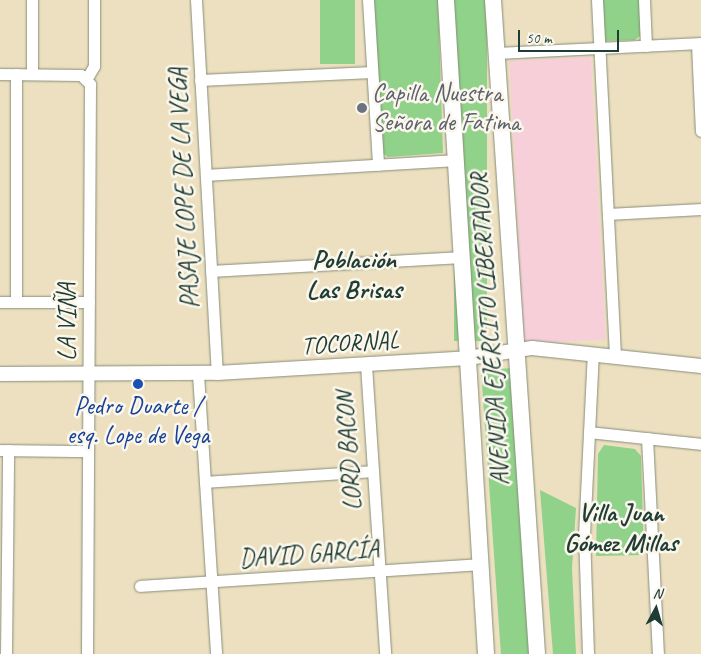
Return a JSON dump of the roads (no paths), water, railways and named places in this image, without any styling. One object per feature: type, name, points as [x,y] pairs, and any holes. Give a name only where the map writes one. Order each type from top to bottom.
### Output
[{"type":"main road","name":"AVENIDA EJÉRCITO LIBERTADOR","points":[[446,0],[486,654]]},
{"type":"main road","name":"AVENIDA EJÉRCITO LIBERTADOR","points":[[493,0],[537,654]]},
{"type":"street","points":[[32,0],[32,74]]},
{"type":"street","name":"LA VIÑA","points":[[87,654],[89,302],[87,78],[94,66],[94,0]]},
{"type":"street","name":"PASAJE LOPE DE LA VEGA","points":[[196,0],[217,374]]},
{"type":"street","points":[[368,0],[378,165]]},
{"type":"street","points":[[597,0],[616,356]]},
{"type":"street","points":[[644,0],[646,46]]},
{"type":"street","points":[[497,53],[699,44],[701,131]]},
{"type":"street","points":[[200,80],[372,72]]},
{"type":"street","points":[[0,74],[87,78]]},
{"type":"street","points":[[16,74],[16,302]]},
{"type":"street","points":[[206,175],[456,160]]},
{"type":"street","points":[[608,214],[701,209]]},
{"type":"street","points":[[211,271],[462,257]]},
{"type":"street","points":[[0,302],[89,302]]},
{"type":"street","name":"TOCORNAL","points":[[0,374],[217,374],[468,358],[517,350],[616,356],[701,366]]},
{"type":"street","points":[[588,654],[584,535],[593,354]]},
{"type":"street","name":"LORD BACON","points":[[366,365],[385,654]]},
{"type":"street","points":[[198,374],[216,654]]},
{"type":"street","points":[[589,432],[701,444]]},
{"type":"street","points":[[647,438],[658,654]]},
{"type":"street","points":[[6,654],[3,642],[4,450],[88,451]]},
{"type":"street","points":[[205,482],[373,471]]},
{"type":"street","name":"DAVID GARCÍA","points":[[140,586],[480,564]]},
{"type":"place","name":"Capilla Nuestra Señora de Fatima","points":[[362,108]]},
{"type":"place","name":"Pedro Duarte / esq. Lope de Vega","points":[[138,384]]},
{"type":"district","name":"Población Las Brisas","points":[[354,275]]},
{"type":"district","name":"Villa Juan Gómez Millas","points":[[621,528]]}]
